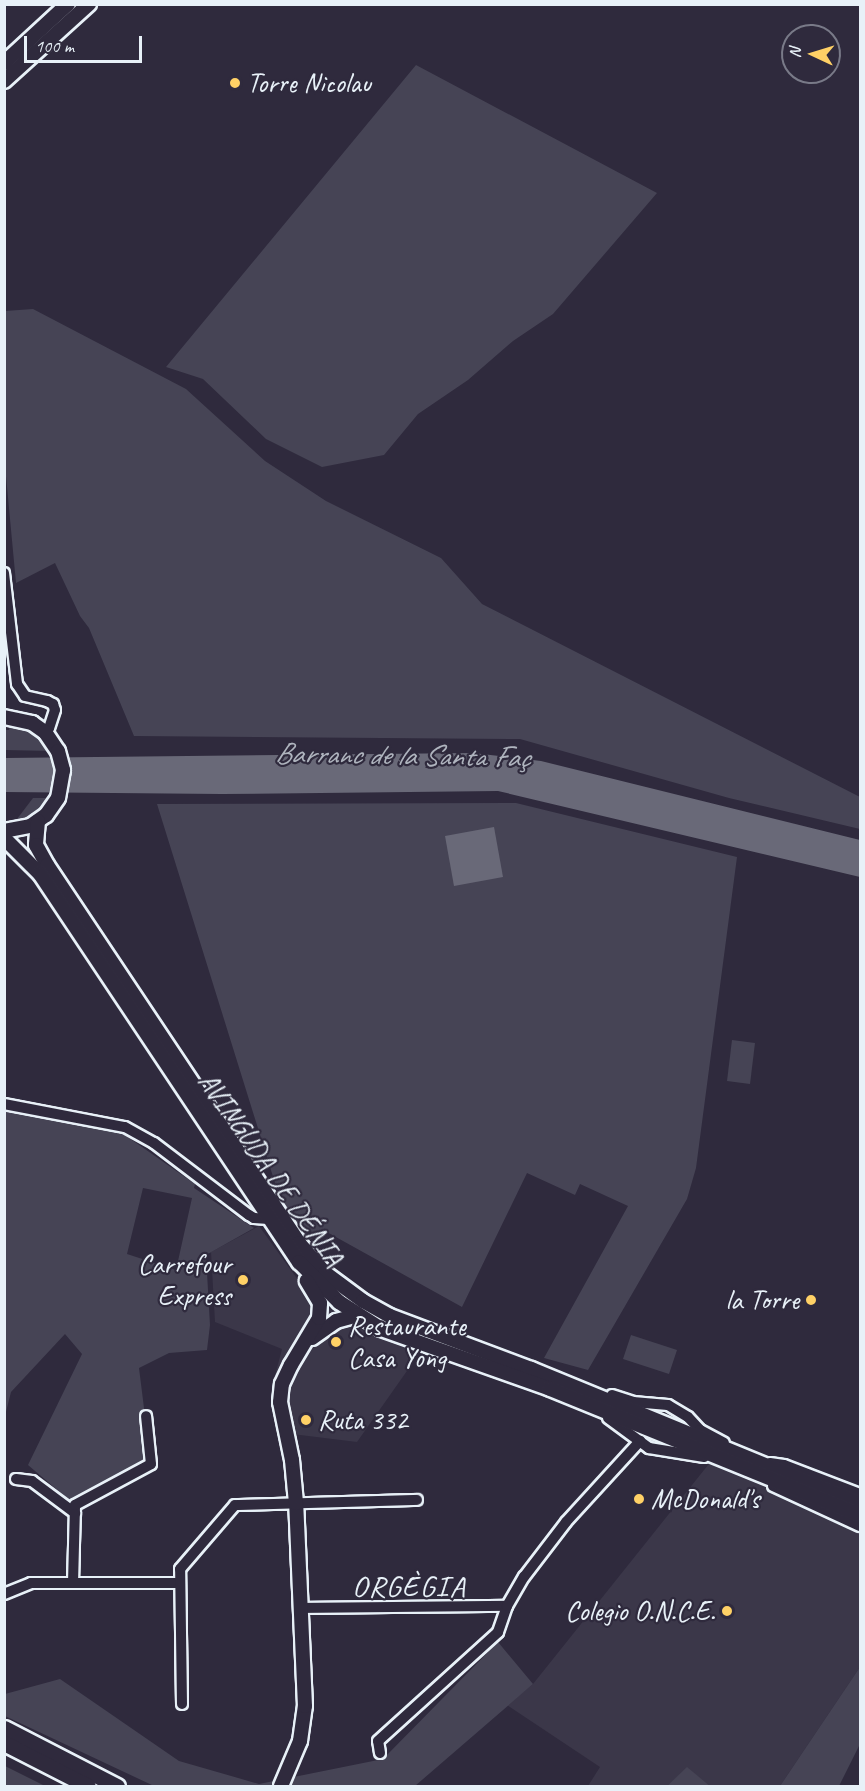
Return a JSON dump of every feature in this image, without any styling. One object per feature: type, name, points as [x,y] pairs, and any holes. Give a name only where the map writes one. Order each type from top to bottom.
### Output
[{"type":"highway","points":[[4,1728],[117,1786]]},
{"type":"highway","points":[[4,1743],[88,1786]]},
{"type":"main road","points":[[4,63],[68,4]]},
{"type":"main road","points":[[4,81],[88,4]]},
{"type":"main road","points":[[4,708],[11,717],[32,723],[45,732],[58,751],[63,779],[58,798],[38,821],[20,830],[4,831]]},
{"type":"main road","name":"AVINGUDA DE DÉNIA","points":[[38,821],[36,845],[47,865],[299,1243],[325,1273],[363,1301],[390,1316],[569,1384],[643,1421]]},
{"type":"main road","name":"AVINGUDA DE DÉNIA","points":[[4,838],[40,874],[299,1262],[339,1302],[381,1329],[424,1346],[465,1357],[594,1406],[643,1421],[745,1462],[861,1515]]},
{"type":"main road","points":[[299,1262],[320,1303],[319,1318],[310,1337]]},
{"type":"main road","points":[[280,1786],[294,1760],[302,1734],[305,1706],[297,1503],[292,1460],[280,1402],[282,1384],[291,1365],[310,1337],[339,1302],[351,1303],[404,1328],[419,1327]]},
{"type":"main road","points":[[310,1337],[336,1321],[358,1315]]},
{"type":"main road","name":"AVINGUDA DE DÉNIA","points":[[745,1462],[861,1504]]},
{"type":"street","points":[[4,573],[8,634],[20,691],[33,700],[53,704],[55,710],[49,728],[45,732]]},
{"type":"street","points":[[4,1104],[125,1127],[163,1149],[249,1215],[254,1218],[269,1219]]},
{"type":"street","name":"AVINGUDA DE DÉNIA","points":[[569,1384],[585,1384],[633,1402],[662,1404],[679,1411],[700,1430],[745,1462],[759,1480],[861,1526]]},
{"type":"street","points":[[380,1753],[378,1742],[498,1632],[507,1606],[524,1577],[566,1522],[640,1441],[643,1421],[654,1406],[662,1404]]},
{"type":"street","name":"AVINGUDA DE DÉNIA","points":[[594,1406],[648,1448],[664,1453],[692,1454],[721,1464],[745,1462],[784,1465],[861,1494]]},
{"type":"street","points":[[664,1453],[673,1447],[679,1435],[683,1420],[679,1411]]},
{"type":"street","points":[[73,1583],[75,1505],[151,1464],[146,1416]]},
{"type":"street","points":[[16,1479],[32,1481],[75,1513]]},
{"type":"street","points":[[182,1704],[180,1569],[234,1505],[417,1500]]},
{"type":"street","points":[[4,1594],[31,1583],[180,1583]]},
{"type":"street","points":[[302,1608],[507,1606]]},
{"type":"shaded area","points":[[416,65],[657,193],[553,314],[513,341],[468,380],[418,414],[384,455],[322,467],[266,439],[203,379],[166,367]]},
{"type":"shaded area","points":[[33,309],[186,389],[265,461],[326,501],[441,558],[482,604],[860,797],[860,829],[729,798],[520,739],[134,736],[89,628],[80,616],[55,563],[16,583],[4,455],[5,311]]},
{"type":"shaded area","points":[[10,725],[32,731],[51,751],[5,750],[5,730],[9,730]]},
{"type":"shaded area","points":[[33,798],[51,798],[45,807],[30,819],[17,824],[17,819]]},
{"type":"shaded area","points":[[516,803],[737,857],[696,1168],[687,1199],[588,1370],[544,1358],[628,1206],[580,1184],[575,1195],[527,1173],[462,1307],[325,1231],[308,1241],[284,1212],[157,804]]},
{"type":"shaded area","points":[[732,1040],[755,1043],[750,1084],[727,1081]]},
{"type":"shaded area","points":[[5,1110],[122,1133],[195,1184],[194,1188],[254,1228],[206,1255],[210,1325],[207,1350],[169,1353],[139,1368],[151,1464],[75,1505],[28,1465],[82,1354],[65,1334],[11,1392],[5,1416]],"holes":[[[143,1188],[192,1198],[176,1270],[127,1254]]]},
{"type":"shaded area","points":[[259,1226],[314,1302],[421,1351],[357,1442],[276,1432],[271,1391],[282,1349],[215,1322],[211,1252]]},
{"type":"shaded area","points":[[631,1335],[677,1350],[669,1374],[623,1359]]},
{"type":"shaded area","name":"Colegio O.N.C.E.","points":[[716,1455],[860,1515],[860,1667],[780,1786],[710,1786],[687,1768],[667,1786],[588,1786],[600,1767],[507,1705],[533,1684]]},
{"type":"shaded area","points":[[498,1642],[533,1684],[415,1786],[154,1786],[5,1716],[5,1694],[60,1679],[179,1761],[259,1784],[383,1759]]},
{"type":"shaded area","points":[[860,1667],[860,1744],[839,1786],[780,1786]]},
{"type":"shaded area","points":[[5,1766],[45,1786],[5,1786]]},
{"type":"shaded area","points":[[687,1767],[710,1786],[667,1786]]},
{"type":"water","name":"Barranc de la Santa Faç","points":[[473,753],[541,761],[860,840],[860,877],[498,791],[222,794],[5,792],[5,758]]},
{"type":"water","points":[[494,827],[503,877],[454,886],[445,836]]},
{"type":"place","name":"Torre Nicolau","points":[[235,83]]},
{"type":"place","name":"Carrefour Express","points":[[243,1280]]},
{"type":"place","name":"la Torre","points":[[811,1300]]},
{"type":"place","name":"Restaurante Casa Yong","points":[[336,1342]]},
{"type":"place","name":"Ruta 332","points":[[306,1420]]},
{"type":"place","name":"McDonald's","points":[[639,1499]]},
{"type":"place","name":"Colegio O.N.C.E.","points":[[727,1611]]},
{"type":"district","name":"ORGÈGIA","points":[[409,1586]]}]
